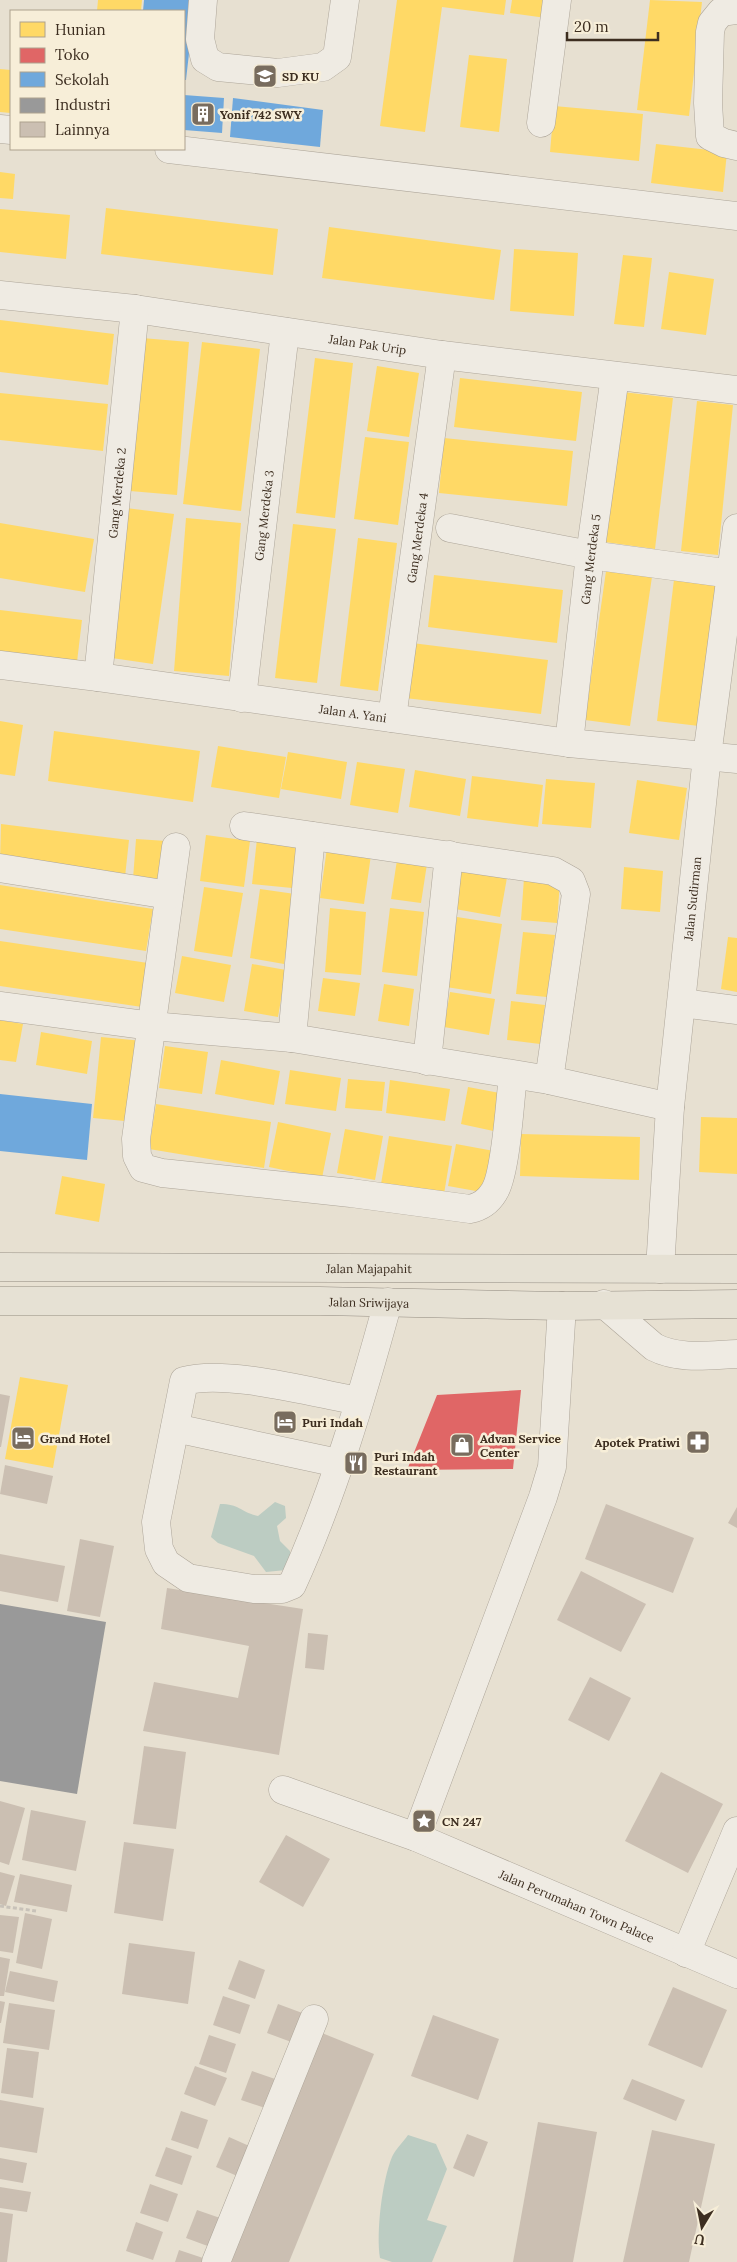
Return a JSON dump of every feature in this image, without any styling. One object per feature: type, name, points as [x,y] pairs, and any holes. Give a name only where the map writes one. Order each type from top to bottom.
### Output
[{"type":"main road","name":"Jalan Majapahit","points":[[0,1267],[737,1269]]},
{"type":"main road","name":"Jalan Sriwijaya","points":[[0,1301],[388,1302],[562,1306],[604,1304],[737,1304]]},
{"type":"street","points":[[203,0],[200,39],[205,59],[218,67],[278,73],[323,67],[337,57],[345,0]]},
{"type":"street","points":[[541,123],[557,0]]},
{"type":"street","points":[[737,10],[720,12],[712,23],[708,103],[710,136],[724,143],[737,146]]},
{"type":"street","points":[[177,150],[737,216]]},
{"type":"street","name":"Jalan Pak Urip","points":[[0,296],[135,309],[442,355],[737,390]]},
{"type":"street","name":"Gang Merdeka 2","points":[[98,677],[135,309]]},
{"type":"street","name":"Gang Merdeka 3","points":[[242,698],[285,332]]},
{"type":"street","name":"Gang Merdeka 4","points":[[392,718],[442,355]]},
{"type":"street","name":"Gang Merdeka 5","points":[[569,743],[590,555],[615,376]]},
{"type":"street","points":[[450,528],[590,555],[732,574]]},
{"type":"street","name":"Jalan Sudirman","points":[[660,1269],[670,1107],[707,756],[737,528]]},
{"type":"street","name":"Jalan A. Yani","points":[[0,665],[569,743],[737,760]]},
{"type":"street","points":[[244,826],[553,871],[571,881],[576,894],[549,1080]]},
{"type":"street","points":[[292,1038],[311,836]]},
{"type":"street","points":[[176,847],[136,1139],[137,1156],[143,1168],[162,1173],[351,1192],[470,1210],[479,1208],[495,1192],[501,1174],[514,1074]]},
{"type":"street","points":[[427,1061],[449,855]]},
{"type":"street","points":[[0,868],[169,895]]},
{"type":"street","points":[[682,1003],[737,1010]]},
{"type":"street","points":[[0,1006],[152,1026],[292,1038],[549,1080],[670,1107]]},
{"type":"street","points":[[360,1401],[229,1377],[184,1381],[156,1522],[159,1549],[166,1563],[188,1578],[254,1589],[282,1589],[292,1584],[306,1554],[360,1401],[388,1302]]},
{"type":"street","points":[[604,1304],[654,1347],[663,1352],[684,1355],[737,1354]]},
{"type":"street","points":[[416,1837],[543,1498],[552,1468],[562,1306]]},
{"type":"street","points":[[175,1428],[338,1463]]},
{"type":"street","name":"Jalan Perumahan Town Palace","points":[[283,1790],[416,1837],[737,1974]]},
{"type":"street","points":[[686,1953],[737,1831]]},
{"type":"street","points":[[216,2262],[314,2019]]},
{"type":"path","points":[[0,1906],[36,1911]]},
{"type":"shaded area","points":[[275,1502],[285,1506],[286,1518],[277,1526],[280,1541],[290,1551],[290,1561],[286,1570],[266,1572],[254,1556],[218,1543],[211,1537],[220,1504],[232,1505],[258,1516]]},
{"type":"shaded area","points":[[408,2135],[436,2144],[447,2169],[427,2220],[447,2226],[432,2262],[392,2262],[380,2258],[379,2221],[385,2179],[393,2154]]},
{"type":"building: Hunian","points":[[98,0],[142,0],[141,10],[97,10]]},
{"type":"building: Hunian","points":[[397,0],[506,0],[504,15],[442,7],[425,132],[380,126]]},
{"type":"building: Hunian","points":[[512,0],[548,0],[546,18],[510,13]]},
{"type":"building: Hunian","points":[[650,0],[702,2],[689,116],[637,110]]},
{"type":"building: Hunian","points":[[469,55],[507,59],[499,132],[460,127]]},
{"type":"building: Hunian","points":[[0,69],[10,70],[10,113],[0,112]]},
{"type":"building: Hunian","points":[[554,106],[643,114],[639,161],[550,152]]},
{"type":"building: Hunian","points":[[656,144],[727,152],[723,192],[651,183]]},
{"type":"building: Hunian","points":[[0,172],[15,174],[13,199],[0,198]]},
{"type":"building: Hunian","points":[[106,208],[278,229],[273,275],[101,254]]},
{"type":"building: Hunian","points":[[0,209],[70,215],[66,259],[0,252]]},
{"type":"building: Hunian","points":[[329,227],[501,250],[494,300],[322,278]]},
{"type":"building: Hunian","points":[[514,249],[578,253],[574,316],[510,311]]},
{"type":"building: Hunian","points":[[623,255],[652,258],[644,327],[614,324]]},
{"type":"building: Hunian","points":[[669,272],[714,279],[706,335],[661,329]]},
{"type":"building: Hunian","points":[[0,320],[114,334],[108,385],[0,372]]},
{"type":"building: Hunian","points":[[142,338],[189,342],[177,495],[130,491]]},
{"type":"building: Hunian","points":[[202,342],[260,349],[241,511],[183,504]]},
{"type":"building: Hunian","points":[[315,358],[353,363],[335,518],[296,513]]},
{"type":"building: Hunian","points":[[377,366],[419,373],[409,437],[367,431]]},
{"type":"building: Hunian","points":[[460,378],[582,392],[576,441],[454,427]]},
{"type":"building: Hunian","points":[[623,392],[673,398],[655,549],[605,542]]},
{"type":"building: Hunian","points":[[0,393],[108,404],[103,451],[0,440]]},
{"type":"building: Hunian","points":[[697,401],[733,405],[718,555],[681,551]]},
{"type":"building: Hunian","points":[[365,437],[409,442],[398,525],[354,519]]},
{"type":"building: Hunian","points":[[444,438],[573,451],[567,506],[439,493]]},
{"type":"building: Hunian","points":[[126,508],[174,514],[153,664],[105,657]]},
{"type":"building: Hunian","points":[[186,518],[241,523],[229,676],[174,671]]},
{"type":"building: Hunian","points":[[0,523],[94,539],[85,592],[0,578]]},
{"type":"building: Hunian","points":[[293,524],[336,529],[317,683],[275,678]]},
{"type":"building: Hunian","points":[[358,538],[397,543],[378,691],[340,686]]},
{"type":"building: Hunian","points":[[607,564],[653,570],[630,726],[585,720]]},
{"type":"building: Hunian","points":[[675,571],[718,576],[699,726],[657,721]]},
{"type":"building: Hunian","points":[[434,575],[563,590],[557,643],[428,627]]},
{"type":"building: Hunian","points":[[0,610],[82,620],[77,662],[0,652]]},
{"type":"building: Hunian","points":[[412,643],[548,660],[541,714],[405,698]]},
{"type":"building: Hunian","points":[[0,721],[23,725],[15,776],[0,774]]},
{"type":"building: Hunian","points":[[54,731],[200,751],[193,802],[48,781]]},
{"type":"building: Hunian","points":[[218,746],[286,757],[279,798],[211,787]]},
{"type":"building: Hunian","points":[[288,752],[347,762],[341,799],[281,789]]},
{"type":"building: Hunian","points":[[357,762],[405,769],[398,813],[350,805]]},
{"type":"building: Hunian","points":[[415,770],[466,779],[460,816],[409,807]]},
{"type":"building: Hunian","points":[[472,776],[543,785],[538,827],[467,818]]},
{"type":"building: Hunian","points":[[546,779],[595,783],[591,828],[542,824]]},
{"type":"building: Hunian","points":[[637,780],[687,788],[679,840],[629,833]]},
{"type":"building: Hunian","points":[[1,824],[129,840],[125,877],[0,862]]},
{"type":"building: Hunian","points":[[206,835],[250,841],[244,887],[200,881]]},
{"type":"building: Hunian","points":[[136,839],[167,841],[165,881],[133,879]]},
{"type":"building: Hunian","points":[[257,839],[297,844],[292,888],[252,884]]},
{"type":"building: Hunian","points":[[327,848],[371,855],[364,904],[320,898]]},
{"type":"building: Hunian","points":[[397,860],[427,864],[421,903],[391,899]]},
{"type":"building: Hunian","points":[[463,864],[508,872],[500,917],[455,909]]},
{"type":"building: Hunian","points":[[624,867],[663,871],[660,912],[621,909]]},
{"type":"building: Hunian","points":[[524,878],[560,881],[557,923],[521,920]]},
{"type":"building: Hunian","points":[[0,885],[153,909],[146,951],[0,929]]},
{"type":"building: Hunian","points":[[204,887],[243,893],[232,957],[194,951]]},
{"type":"building: Hunian","points":[[260,889],[295,894],[284,964],[250,958]]},
{"type":"building: Hunian","points":[[330,908],[366,912],[361,975],[325,972]]},
{"type":"building: Hunian","points":[[390,908],[424,912],[417,976],[382,972]]},
{"type":"building: Hunian","points":[[457,917],[502,924],[491,994],[446,987]]},
{"type":"building: Hunian","points":[[523,932],[555,935],[547,997],[516,994]]},
{"type":"building: Hunian","points":[[728,937],[737,938],[737,992],[721,989]]},
{"type":"building: Hunian","points":[[0,941],[148,963],[142,1007],[0,986]]},
{"type":"building: Hunian","points":[[182,956],[231,965],[224,1002],[175,993]]},
{"type":"building: Hunian","points":[[252,964],[286,970],[278,1017],[244,1011]]},
{"type":"building: Hunian","points":[[323,978],[360,983],[355,1016],[318,1011]]},
{"type":"building: Hunian","points":[[384,984],[414,989],[409,1026],[378,1021]]},
{"type":"building: Hunian","points":[[450,992],[495,999],[489,1035],[444,1027]]},
{"type":"building: Hunian","points":[[511,1001],[545,1005],[540,1044],[507,1040]]},
{"type":"building: Hunian","points":[[0,1020],[23,1024],[16,1062],[0,1060]]},
{"type":"building: Hunian","points":[[41,1032],[92,1041],[87,1074],[36,1065]]},
{"type":"building: Hunian","points":[[101,1037],[143,1041],[135,1122],[93,1118]]},
{"type":"building: Hunian","points":[[165,1046],[208,1052],[202,1094],[159,1088]]},
{"type":"building: Hunian","points":[[221,1060],[280,1071],[274,1105],[215,1094]]},
{"type":"building: Hunian","points":[[290,1070],[341,1078],[336,1111],[285,1104]]},
{"type":"building: Hunian","points":[[348,1079],[385,1082],[382,1111],[345,1108]]},
{"type":"building: Hunian","points":[[390,1080],[450,1089],[445,1121],[386,1113]]},
{"type":"building: Hunian","points":[[468,1087],[505,1094],[498,1132],[461,1124]]},
{"type":"building: Hunian","points":[[156,1104],[271,1122],[264,1168],[149,1149]]},
{"type":"building: Hunian","points":[[701,1117],[737,1118],[737,1174],[699,1172]]},
{"type":"building: Hunian","points":[[278,1122],[331,1133],[322,1178],[269,1167]]},
{"type":"building: Hunian","points":[[345,1129],[383,1136],[375,1180],[337,1173]]},
{"type":"building: Hunian","points":[[521,1134],[640,1137],[639,1180],[520,1176]]},
{"type":"building: Hunian","points":[[389,1136],[452,1146],[444,1194],[381,1184]]},
{"type":"building: Hunian","points":[[456,1144],[494,1151],[487,1193],[448,1186]]},
{"type":"building: Hunian","points":[[62,1176],[105,1184],[99,1222],[55,1214]]},
{"type":"building: Hunian","points":[[20,1377],[68,1385],[53,1468],[5,1459]]},
{"type":"building: Toko","points":[[521,1390],[513,1469],[407,1470],[437,1395]]},
{"type":"building: Sekolah","points":[[144,0],[195,0],[186,80],[185,10],[143,10]]},
{"type":"building: Sekolah","name":"Yonif 742 SWY","points":[[185,95],[224,98],[222,133],[185,130]]},
{"type":"building: Sekolah","points":[[233,98],[323,110],[320,147],[230,137]]},
{"type":"building: Sekolah","points":[[0,1094],[92,1104],[87,1160],[0,1151]]},
{"type":"building: Industri","points":[[0,1604],[106,1622],[77,1794],[0,1781]]},
{"type":"building: Lainnya","points":[[0,1394],[10,1396],[1,1447],[0,1447]]},
{"type":"building: Lainnya","points":[[5,1465],[53,1476],[47,1504],[0,1494]]},
{"type":"building: Lainnya","points":[[606,1504],[694,1538],[673,1593],[585,1559]]},
{"type":"building: Lainnya","points":[[737,1507],[737,1528],[728,1523]]},
{"type":"building: Lainnya","points":[[80,1539],[114,1546],[100,1617],[67,1611]]},
{"type":"building: Lainnya","points":[[0,1554],[65,1566],[58,1602],[0,1591]]},
{"type":"building: Lainnya","points":[[581,1571],[646,1604],[621,1652],[557,1620]]},
{"type":"building: Lainnya","points":[[167,1588],[303,1609],[279,1755],[143,1731],[154,1682],[238,1698],[249,1646],[161,1629]]},
{"type":"building: Lainnya","points":[[308,1633],[328,1635],[324,1670],[305,1668]]},
{"type":"building: Lainnya","points":[[590,1677],[631,1698],[609,1741],[568,1720]]},
{"type":"building: Lainnya","points":[[144,1746],[186,1752],[176,1829],[133,1824]]},
{"type":"building: Lainnya","points":[[661,1772],[723,1804],[688,1873],[625,1841]]},
{"type":"building: Lainnya","points":[[0,1801],[25,1808],[9,1865],[0,1862]]},
{"type":"building: Lainnya","points":[[31,1810],[86,1821],[76,1871],[22,1860]]},
{"type":"building: Lainnya","points":[[286,1835],[330,1859],[303,1907],[259,1882]]},
{"type":"building: Lainnya","points":[[124,1842],[174,1849],[163,1921],[114,1913]]},
{"type":"building: Lainnya","points":[[0,1872],[15,1876],[6,1906],[0,1904]]},
{"type":"building: Lainnya","points":[[20,1874],[72,1885],[67,1912],[14,1902]]},
{"type":"building: Lainnya","points":[[25,1913],[52,1919],[42,1969],[16,1963]]},
{"type":"building: Lainnya","points":[[0,1915],[19,1917],[13,1953],[0,1951]]},
{"type":"building: Lainnya","points":[[129,1943],[195,1952],[188,2004],[122,1994]]},
{"type":"building: Lainnya","points":[[0,1957],[10,1959],[4,1996],[0,1996]]},
{"type":"building: Lainnya","points":[[239,1960],[265,1970],[255,1999],[228,1989]]},
{"type":"building: Lainnya","points":[[10,1971],[58,1981],[54,2002],[5,1992]]},
{"type":"building: Lainnya","points":[[673,1987],[727,2010],[702,2068],[648,2045]]},
{"type":"building: Lainnya","points":[[223,1996],[250,2005],[240,2034],[213,2025]]},
{"type":"building: Lainnya","points":[[0,2001],[5,2002],[1,2023],[0,2023]]},
{"type":"building: Lainnya","points":[[9,2003],[55,2010],[49,2050],[3,2043]]},
{"type":"building: Lainnya","points":[[278,2004],[305,2014],[294,2043],[267,2033]]},
{"type":"building: Lainnya","points":[[433,2015],[499,2039],[478,2100],[411,2076]]},
{"type":"building: Lainnya","points":[[317,2031],[374,2054],[289,2262],[224,2262]]},
{"type":"building: Lainnya","points":[[209,2035],[236,2044],[226,2073],[199,2064]]},
{"type":"building: Lainnya","points":[[7,2048],[39,2052],[33,2098],[1,2093]]},
{"type":"building: Lainnya","points":[[195,2066],[227,2078],[215,2106],[184,2094]]},
{"type":"building: Lainnya","points":[[252,2071],[278,2080],[268,2109],[241,2100]]},
{"type":"building: Lainnya","points":[[632,2079],[685,2100],[676,2121],[623,2099]]},
{"type":"building: Lainnya","points":[[0,2100],[44,2108],[37,2153],[0,2147]]},
{"type":"building: Lainnya","points":[[181,2111],[208,2120],[198,2149],[171,2140]]},
{"type":"building: Lainnya","points":[[538,2122],[597,2132],[573,2262],[513,2262]]},
{"type":"building: Lainnya","points":[[652,2130],[715,2144],[689,2262],[623,2262]]},
{"type":"building: Lainnya","points":[[467,2134],[488,2142],[474,2177],[453,2168]]},
{"type":"building: Lainnya","points":[[229,2137],[256,2149],[242,2178],[216,2167]]},
{"type":"building: Lainnya","points":[[166,2147],[192,2156],[182,2185],[155,2176]]},
{"type":"building: Lainnya","points":[[0,2158],[27,2163],[23,2183],[0,2179]]},
{"type":"building: Lainnya","points":[[150,2184],[178,2194],[168,2222],[140,2213]]},
{"type":"building: Lainnya","points":[[0,2187],[31,2192],[27,2212],[0,2208]]},
{"type":"building: Lainnya","points":[[197,2210],[223,2219],[213,2248],[186,2238]]},
{"type":"building: Lainnya","points":[[0,2212],[13,2214],[7,2262],[0,2262]]},
{"type":"building: Lainnya","points":[[136,2222],[163,2232],[153,2260],[126,2251]]},
{"type":"building: Lainnya","points":[[179,2250],[206,2259],[205,2262],[175,2262]]},
{"type":"place","name":"SD KU","points":[[265,76]]},
{"type":"place","name":"Yonif 742 SWY","points":[[203,114]]},
{"type":"place","name":"Puri Indah","points":[[285,1422]]},
{"type":"place","name":"Grand Hotel","points":[[23,1438]]},
{"type":"place","name":"Apotek Pratiwi","points":[[698,1442]]},
{"type":"place","name":"Advan Service Center","points":[[462,1445]]},
{"type":"place","name":"Puri Indah Restaurant","points":[[356,1463]]},
{"type":"place","name":"CN 247","points":[[424,1821]]}]
